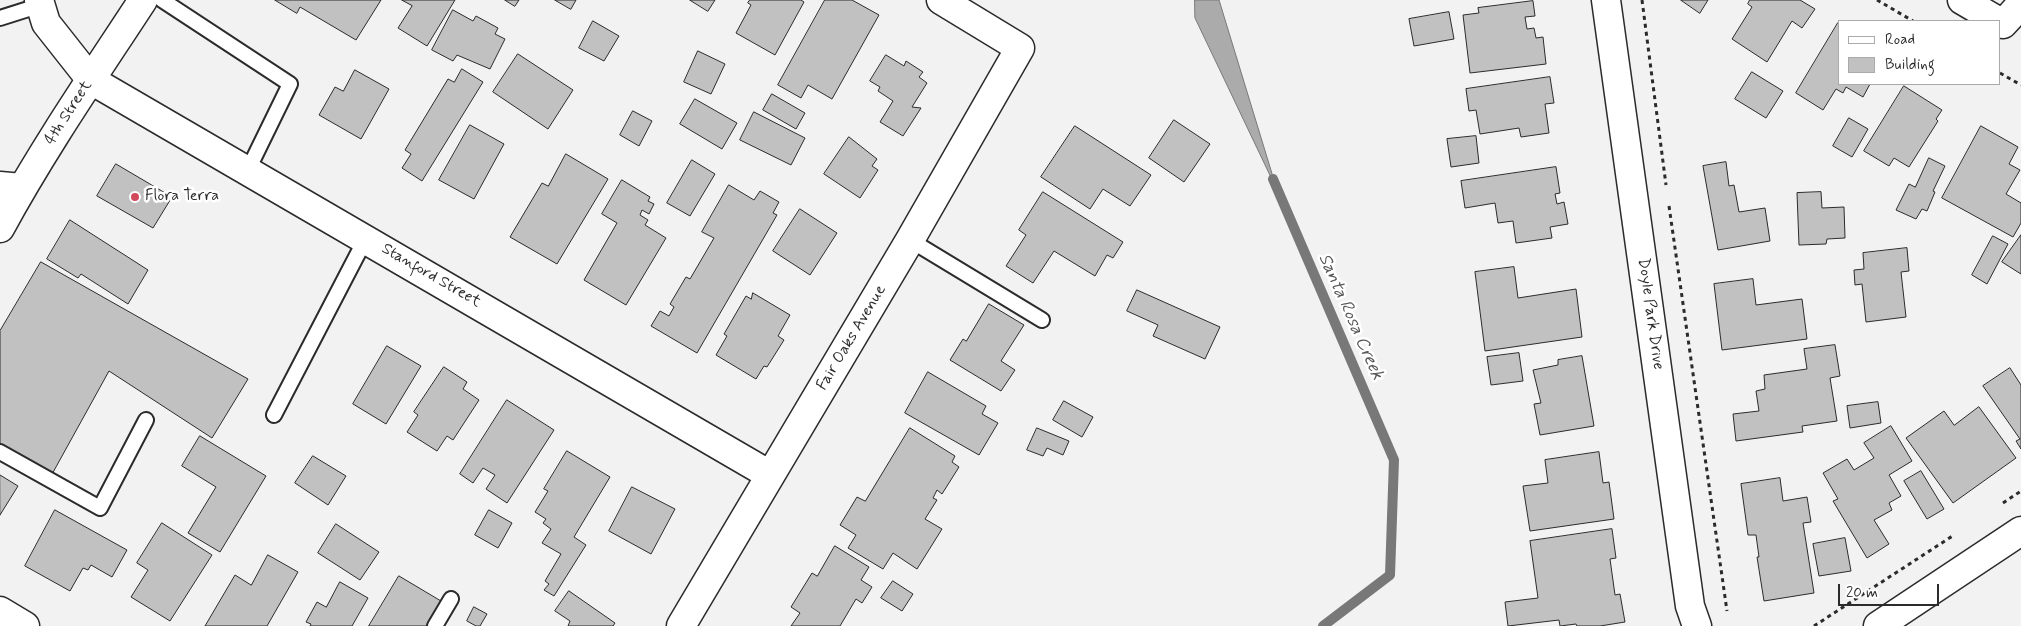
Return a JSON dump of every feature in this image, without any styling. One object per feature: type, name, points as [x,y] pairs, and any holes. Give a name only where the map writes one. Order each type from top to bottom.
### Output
[{"type":"street","name":"4th Street","points":[[0,228],[11,187],[91,80],[143,0]]},
{"type":"street","name":"Fair Oaks Avenue","points":[[681,626],[910,240],[1020,48],[942,0]]},
{"type":"street","name":"Doyle Park Drive","points":[[1606,0],[1690,606],[1697,626]]},
{"type":"street","points":[[1962,0],[1995,20]]},
{"type":"street","points":[[40,2],[46,23],[91,80]]},
{"type":"street","points":[[2005,26],[2021,4]]},
{"type":"street","name":"Stanford Street","points":[[91,80],[366,238],[770,475]]},
{"type":"street","points":[[1878,626],[2021,531]]},
{"type":"street","points":[[0,611],[25,626]]},
{"type":"lane","points":[[162,0],[290,84],[248,170]]},
{"type":"lane","points":[[0,18],[40,2]]},
{"type":"lane","points":[[274,415],[366,238]]},
{"type":"lane","points":[[910,240],[1042,320]]},
{"type":"lane","points":[[0,452],[100,508],[146,420]]},
{"type":"lane","points":[[435,626],[451,599]]},
{"type":"path","points":[[1642,0],[1667,190]]},
{"type":"path","points":[[1877,0],[1911,20]]},
{"type":"path","points":[[2001,74],[2021,85]]},
{"type":"path","points":[[1668,200],[1728,617]]},
{"type":"path","points":[[1998,506],[2021,491]]},
{"type":"path","points":[[1814,626],[1956,533]]},
{"type":"shaded area","points":[[1195,0],[1219,0],[1277,190],[1195,18]]},
{"type":"building","points":[[275,0],[381,0],[356,40],[300,7],[297,13]]},
{"type":"building","points":[[402,0],[455,0],[427,46],[398,28],[412,6]]},
{"type":"building","points":[[505,0],[519,0],[515,6]]},
{"type":"building","points":[[555,0],[576,0],[571,9]]},
{"type":"building","points":[[690,0],[715,0],[708,11]]},
{"type":"building","points":[[750,0],[801,0],[804,2],[775,55],[736,33],[751,5],[748,3]]},
{"type":"building","points":[[825,0],[852,0],[879,15],[832,99],[808,85],[801,98],[778,85]]},
{"type":"building","points":[[1681,0],[1708,0],[1700,13]]},
{"type":"building","points":[[1750,0],[1800,0],[1815,9],[1802,28],[1792,21],[1767,62],[1732,39],[1752,7],[1748,4]]},
{"type":"building","points":[[1533,1],[1535,16],[1525,17],[1527,29],[1534,28],[1536,38],[1543,37],[1546,64],[1470,73],[1463,15],[1479,13],[1478,8]]},
{"type":"building","points":[[453,10],[473,21],[476,16],[498,28],[495,34],[505,39],[490,69],[457,55],[453,61],[432,50]]},
{"type":"building","points":[[1449,12],[1454,39],[1414,46],[1409,19]]},
{"type":"building","points":[[593,21],[619,36],[604,61],[579,48]]},
{"type":"building","points":[[1838,23],[1838,85],[1869,85],[1863,97],[1846,87],[1843,93],[1836,89],[1823,110],[1796,93]]},
{"type":"building","points":[[698,51],[725,64],[711,94],[684,82]]},
{"type":"building","points":[[518,54],[573,90],[548,129],[493,92]]},
{"type":"building","points":[[886,55],[904,66],[906,61],[923,72],[919,77],[927,83],[912,107],[921,108],[903,136],[880,122],[893,101],[878,91],[880,87],[870,81]]},
{"type":"building","points":[[462,69],[483,82],[422,181],[402,168],[411,154],[405,150],[448,79],[454,82]]},
{"type":"building","points":[[355,70],[389,89],[361,139],[319,115],[335,87],[343,91]]},
{"type":"building","points":[[1752,72],[1783,91],[1766,118],[1735,99]]},
{"type":"building","points":[[1550,77],[1554,103],[1545,104],[1549,133],[1521,137],[1519,128],[1480,134],[1476,110],[1469,111],[1466,89]]},
{"type":"building","points":[[1904,86],[1942,110],[1936,119],[1938,121],[1909,167],[1894,158],[1889,166],[1864,151]]},
{"type":"building","points":[[772,94],[805,113],[796,129],[763,110]]},
{"type":"building","points":[[695,99],[737,123],[722,149],[680,124]]},
{"type":"building","points":[[633,111],[652,121],[639,146],[620,135]]},
{"type":"building","points":[[754,112],[805,138],[791,165],[740,140]]},
{"type":"building","points":[[1849,118],[1868,129],[1852,157],[1833,146]]},
{"type":"building","points":[[1174,120],[1210,144],[1184,182],[1149,158]]},
{"type":"building","points":[[470,125],[504,144],[474,199],[439,180]]},
{"type":"building","points":[[1075,126],[1151,175],[1130,206],[1103,189],[1090,209],[1041,177]]},
{"type":"building","points":[[1981,126],[2018,147],[2009,164],[2020,170],[2006,194],[2021,203],[2021,223],[2013,237],[1942,198]]},
{"type":"building","points":[[1476,136],[1479,163],[1451,167],[1447,139]]},
{"type":"building","points":[[849,137],[877,159],[872,166],[878,170],[860,198],[824,174]]},
{"type":"building","points":[[566,154],[608,179],[557,264],[510,237],[542,183],[548,186]]},
{"type":"building","points":[[1929,158],[1945,166],[1933,191],[1935,192],[1927,211],[1922,209],[1916,219],[1896,210],[1909,184],[1915,187]]},
{"type":"building","points":[[692,160],[715,174],[690,216],[667,203]]},
{"type":"building","points":[[1726,162],[1729,186],[1734,185],[1739,212],[1765,208],[1770,241],[1718,250],[1703,166]]},
{"type":"building","name":"Flora Terra","points":[[116,164],[172,197],[153,228],[97,196]]},
{"type":"building","points":[[1556,167],[1560,193],[1555,194],[1557,204],[1564,202],[1568,224],[1550,227],[1552,238],[1516,243],[1513,221],[1498,223],[1495,203],[1465,208],[1461,181]]},
{"type":"building","points":[[622,180],[650,197],[648,201],[654,204],[649,214],[642,210],[640,215],[648,220],[645,225],[666,238],[626,305],[584,280],[617,223],[602,214]]},
{"type":"building","points":[[729,185],[754,200],[760,191],[779,202],[773,213],[777,215],[697,353],[651,326],[660,311],[669,316],[674,307],[670,304],[686,277],[690,279],[714,238],[702,232]]},
{"type":"building","points":[[1043,192],[1123,242],[1113,258],[1107,255],[1095,276],[1054,251],[1033,283],[1006,266],[1026,235],[1019,230]]},
{"type":"building","points":[[1821,192],[1822,208],[1844,207],[1845,238],[1827,239],[1826,244],[1799,245],[1797,193]]},
{"type":"building","points":[[800,209],[837,233],[810,275],[773,251]]},
{"type":"building","points":[[70,220],[148,270],[128,304],[81,274],[78,278],[47,259]]},
{"type":"building","points":[[2021,235],[2021,274],[2002,262]]},
{"type":"building","points":[[1993,236],[2008,244],[1987,284],[1972,275]]},
{"type":"building","points":[[1907,248],[1909,271],[1901,272],[1906,317],[1866,322],[1862,284],[1855,285],[1854,270],[1864,269],[1863,253]]},
{"type":"building","points":[[41,262],[248,379],[212,438],[109,371],[51,476],[0,448],[0,331]]},
{"type":"building","points":[[1514,267],[1518,298],[1576,289],[1582,337],[1485,351],[1475,272]]},
{"type":"building","points":[[1753,279],[1756,305],[1802,299],[1807,339],[1722,350],[1714,284]]},
{"type":"building","points":[[1137,290],[1220,327],[1205,359],[1153,336],[1158,325],[1127,311]]},
{"type":"building","points":[[753,293],[790,315],[778,336],[784,340],[767,367],[764,366],[756,379],[716,355],[727,336],[724,334],[746,296],[751,299]]},
{"type":"building","points":[[989,304],[1024,325],[1001,361],[1015,370],[1001,391],[950,360],[963,339],[966,341]]},
{"type":"building","points":[[1835,345],[1840,376],[1830,378],[1837,421],[1802,426],[1803,432],[1736,441],[1733,414],[1759,411],[1756,391],[1765,389],[1764,375],[1807,369],[1804,349]]},
{"type":"building","points":[[387,346],[421,366],[386,424],[353,404]]},
{"type":"building","points":[[1519,353],[1523,381],[1491,385],[1487,357]]},
{"type":"building","points":[[1582,356],[1594,426],[1540,435],[1534,404],[1541,403],[1533,370],[1558,365],[1558,360]]},
{"type":"building","points":[[444,367],[467,382],[463,389],[479,400],[453,440],[447,436],[437,451],[407,432],[418,415],[414,412]]},
{"type":"building","points":[[2010,368],[2021,385],[2021,449],[2016,441],[2020,439],[1983,386]]},
{"type":"building","points":[[928,372],[986,406],[982,414],[998,423],[979,455],[905,413]]},
{"type":"building","points":[[507,400],[554,430],[507,503],[486,489],[495,475],[483,468],[473,483],[460,474]]},
{"type":"building","points":[[1064,401],[1093,417],[1082,437],[1053,420]]},
{"type":"building","points":[[1878,402],[1881,423],[1850,428],[1847,406]]},
{"type":"building","points":[[1979,407],[2016,458],[1953,503],[1906,438],[1944,411],[1954,425]]},
{"type":"building","points":[[1891,426],[1912,461],[1889,475],[1901,496],[1889,503],[1892,510],[1874,520],[1889,544],[1867,558],[1833,501],[1838,499],[1823,473],[1847,459],[1854,470],[1874,458],[1864,443]]},
{"type":"building","points":[[910,428],[955,456],[952,462],[959,467],[942,494],[937,490],[933,498],[937,500],[925,519],[942,529],[917,569],[893,553],[883,569],[848,548],[856,535],[840,525],[857,497],[865,501]]},
{"type":"building","points":[[1037,428],[1069,441],[1063,455],[1047,448],[1043,456],[1027,450]]},
{"type":"building","points":[[200,436],[266,476],[220,552],[188,533],[216,487],[182,466]]},
{"type":"building","points":[[567,451],[610,477],[574,537],[586,545],[554,596],[544,590],[549,584],[545,581],[561,554],[542,543],[551,529],[543,523],[546,519],[535,512],[548,491],[544,489]]},
{"type":"building","points":[[1599,452],[1603,483],[1609,482],[1614,519],[1530,531],[1523,486],[1548,483],[1545,460]]},
{"type":"building","points":[[313,456],[346,476],[328,505],[295,483]]},
{"type":"building","points":[[1921,471],[1944,509],[1927,519],[1904,481]]},
{"type":"building","points":[[0,475],[18,486],[0,515]]},
{"type":"building","points":[[1780,478],[1783,501],[1807,497],[1811,522],[1803,523],[1814,593],[1764,601],[1757,557],[1759,557],[1756,535],[1748,535],[1741,484]]},
{"type":"building","points":[[632,487],[675,509],[651,554],[609,531]]},
{"type":"building","points":[[55,510],[127,550],[112,577],[91,565],[88,570],[83,568],[70,591],[25,566]]},
{"type":"building","points":[[489,510],[512,523],[498,548],[475,535]]},
{"type":"building","points":[[162,523],[212,555],[170,621],[131,597],[148,570],[137,563]]},
{"type":"building","points":[[336,524],[379,552],[360,580],[318,553]]},
{"type":"building","points":[[1612,529],[1616,558],[1610,559],[1615,595],[1620,594],[1625,622],[1600,626],[1577,626],[1576,624],[1560,626],[1559,620],[1508,626],[1505,602],[1538,598],[1530,541]]},
{"type":"building","points":[[1845,538],[1851,571],[1819,576],[1813,544]]},
{"type":"building","points":[[835,546],[869,567],[861,580],[872,587],[862,603],[856,599],[840,626],[791,626],[800,613],[791,607],[812,573],[817,576]]},
{"type":"building","points":[[268,555],[298,572],[267,626],[205,626],[235,575],[251,585]]},
{"type":"building","points":[[399,576],[441,601],[427,626],[369,626]]},
{"type":"building","points":[[893,581],[913,594],[902,611],[881,598]]},
{"type":"building","points":[[340,582],[368,598],[352,626],[310,626],[311,624],[306,622],[317,602],[326,607]]},
{"type":"building","points":[[569,591],[615,623],[613,626],[568,626],[570,621],[555,611]]},
{"type":"building","points":[[474,607],[487,614],[480,626],[467,621]]},
{"type":"waterway","name":"Santa Rosa Creek","points":[[1273,179],[1394,460],[1390,575],[1323,626]]},
{"type":"place","name":"Flora Terra","points":[[135,197]]}]
